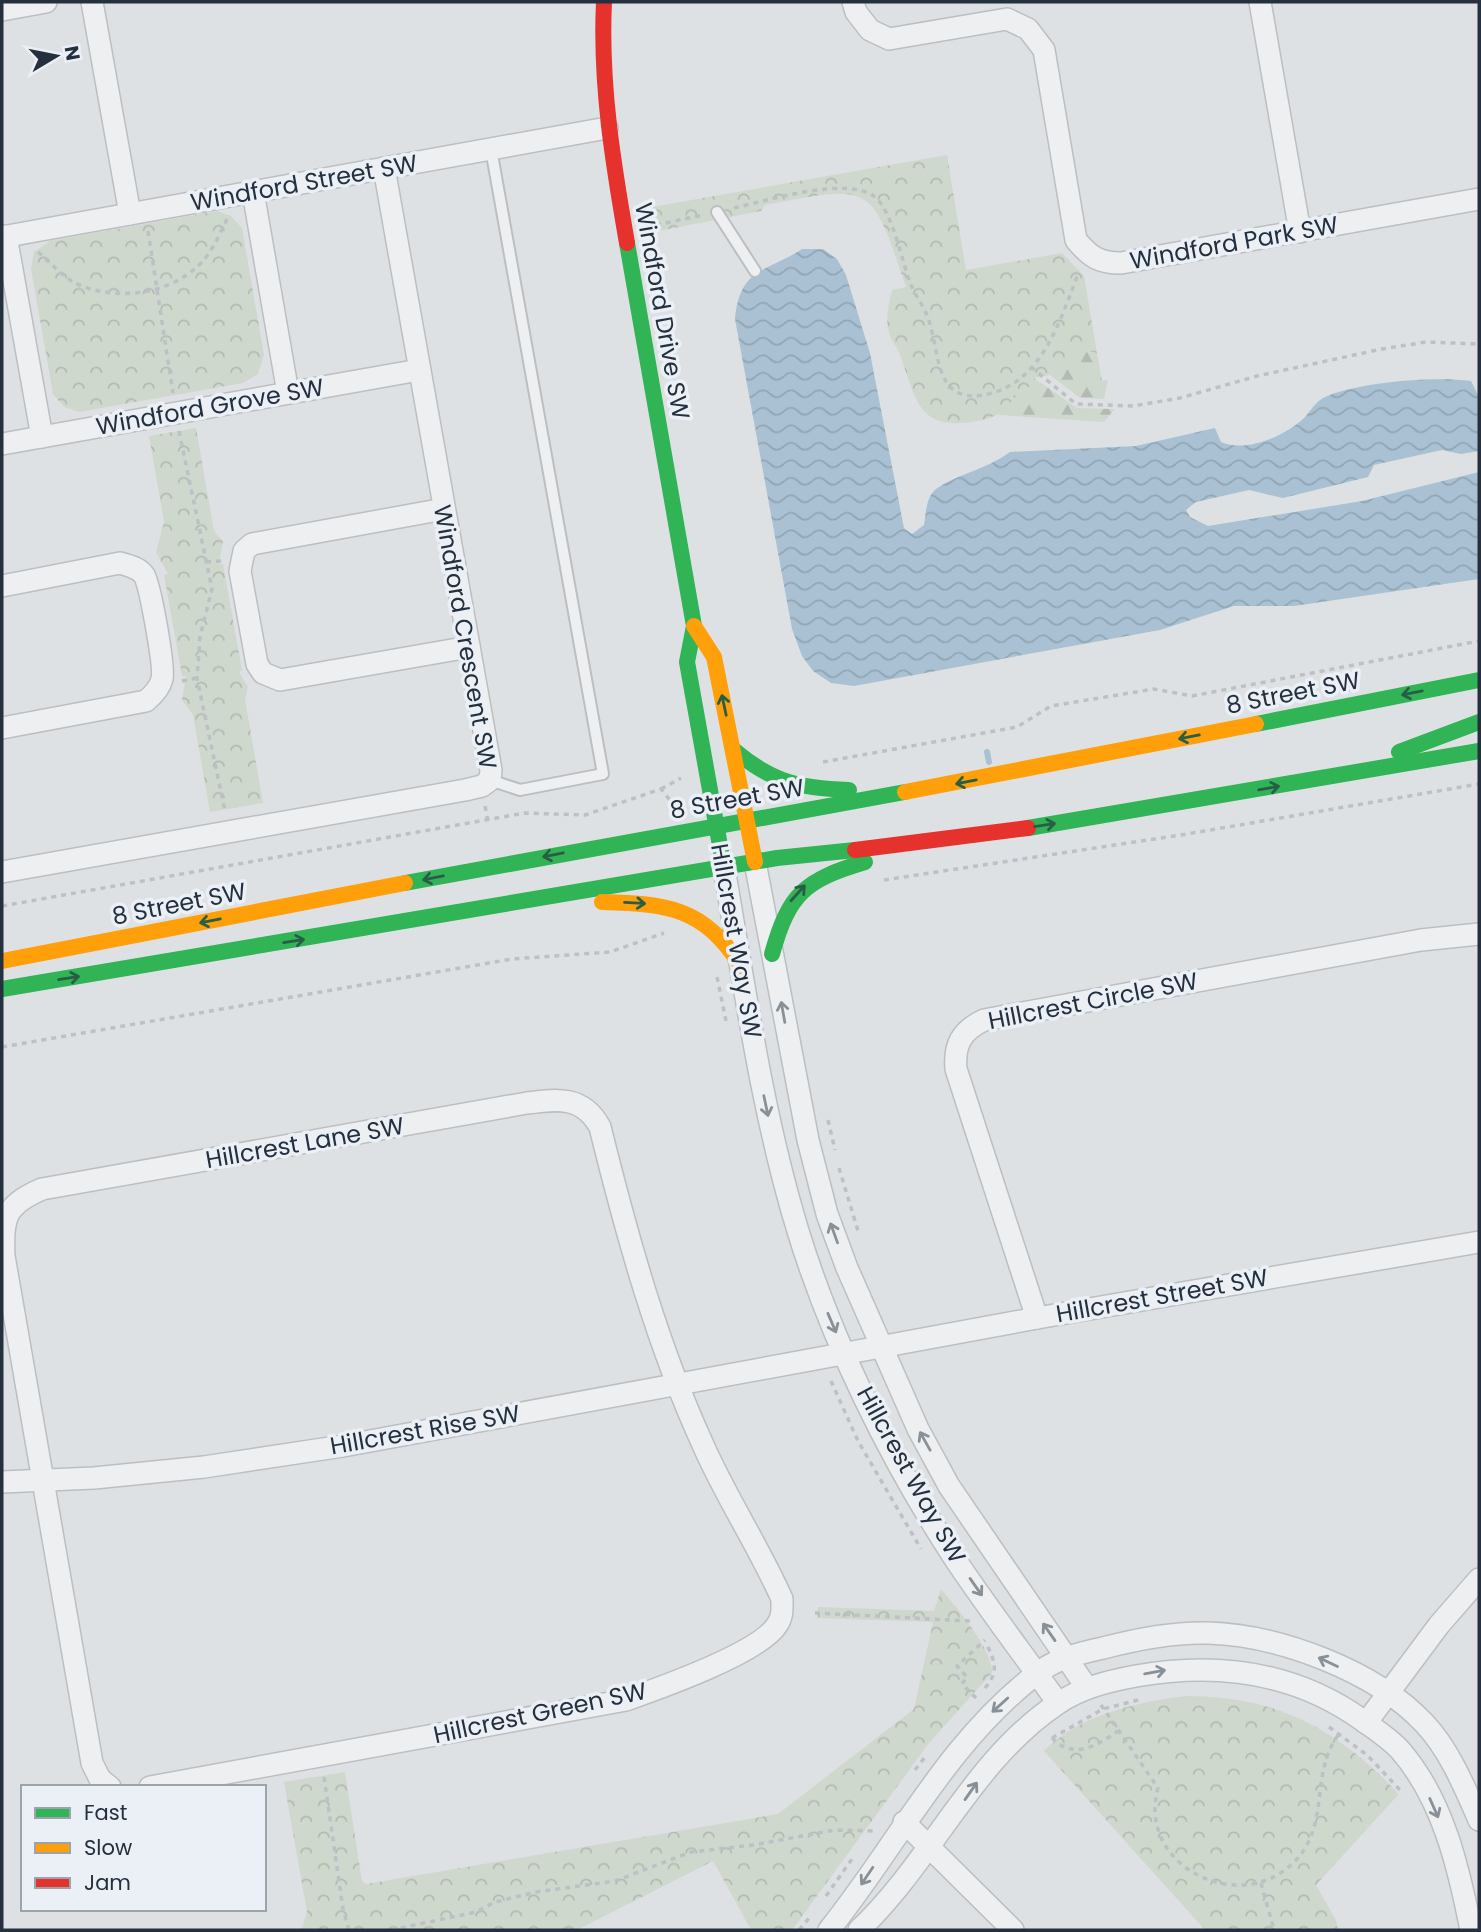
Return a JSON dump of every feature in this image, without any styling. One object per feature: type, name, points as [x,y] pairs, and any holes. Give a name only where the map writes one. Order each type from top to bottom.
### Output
[{"type":"main road","name":"Windford Drive SW","points":[[604,2],[602,42],[607,128],[694,626]]},
{"type":"main road","name":"Hillcrest Way SW","points":[[694,626],[714,657],[755,862]]},
{"type":"main road","name":"Hillcrest Way SW","points":[[694,626],[687,662],[723,868]]},
{"type":"main road","name":"8 Street SW","points":[[2,961],[716,825],[919,790],[1479,680]]},
{"type":"main road","points":[[1334,777],[1479,722]]},
{"type":"main road","points":[[734,750],[771,778],[789,786],[919,790]]},
{"type":"main road","points":[[2,989],[755,862],[953,839],[1479,751]]},
{"type":"main road","points":[[772,954],[781,916],[795,893],[810,880],[878,858],[953,839]]},
{"type":"main road","points":[[542,900],[644,903],[691,913],[718,931],[741,966]]},
{"type":"street","points":[[2,10],[46,2]]},
{"type":"street","points":[[92,2],[138,212]]},
{"type":"street","points":[[853,2],[856,12],[870,30],[889,39],[1007,19],[1028,29],[1044,50],[1076,240],[1089,255]]},
{"type":"street","points":[[1260,2],[1300,232]]},
{"type":"street","name":"Windford Street SW","points":[[9,235],[607,128]]},
{"type":"street","name":"Windford Crescent SW","points":[[2,872],[473,788],[490,780],[384,168]]},
{"type":"street","points":[[246,193],[288,393]]},
{"type":"street","name":"Windford Park SW","points":[[1089,255],[1103,263],[1121,263],[1479,199]]},
{"type":"street","points":[[9,235],[42,437]]},
{"type":"street","name":"Windford Grove SW","points":[[2,444],[419,370]]},
{"type":"street","points":[[444,509],[251,544],[244,551],[240,570],[257,663],[263,673],[280,680],[469,647]]},
{"type":"street","points":[[2,586],[120,563],[134,567],[144,576],[149,589],[163,666],[159,686],[146,701],[2,729]]},
{"type":"street","name":"Hillcrest Way SW","points":[[755,862],[796,1088],[827,1214],[918,1429],[949,1486],[1093,1694]]},
{"type":"street","name":"Hillcrest Way SW","points":[[723,868],[766,1111],[798,1232],[846,1355],[916,1495],[954,1556],[1058,1703]]},
{"type":"street","name":"Hillcrest Circle SW","points":[[1037,1318],[956,1069],[954,1049],[967,1028],[984,1020],[1421,940],[1479,934]]},
{"type":"street","name":"Hillcrest Lane SW","points":[[43,1479],[3,1247],[2,1228],[9,1212],[22,1198],[41,1189],[527,1103],[560,1099],[581,1104],[593,1113],[600,1127],[622,1222],[677,1385]]},
{"type":"street","name":"Hillcrest Street SW","points":[[846,1355],[1037,1318],[1479,1242]]},
{"type":"street","name":"Hillcrest Rise SW","points":[[2,1482],[94,1478],[204,1467],[342,1446],[846,1355]]},
{"type":"street","name":"Hillcrest Green SW","points":[[161,1785],[626,1700],[670,1684],[760,1642],[776,1627],[782,1616],[782,1599],[715,1469],[677,1385]]},
{"type":"street","points":[[43,1479],[92,1763],[100,1779],[108,1785]]},
{"type":"street","points":[[1366,1723],[1439,1625],[1479,1580]]},
{"type":"street","points":[[829,1930],[956,1751],[992,1712],[1037,1673],[1066,1657],[1169,1635],[1208,1633],[1241,1636],[1314,1656],[1388,1693],[1426,1725],[1459,1776],[1479,1820]]},
{"type":"street","points":[[859,1930],[913,1872],[998,1754],[1058,1703],[1180,1668],[1258,1673],[1301,1687],[1334,1702],[1399,1749],[1422,1782],[1458,1864],[1471,1930]]},
{"type":"street","points":[[905,1822],[1013,1930]]},
{"type":"lane","points":[[490,780],[520,790],[603,774],[491,149]]},
{"type":"lane","points":[[717,212],[755,271]]},
{"type":"path","points":[[656,225],[831,189],[854,189],[875,197],[886,215],[912,286],[929,319],[934,354],[948,384],[956,391],[973,396],[994,393],[1031,367],[1058,330],[1089,255]]},
{"type":"path","points":[[9,235],[72,282],[96,292],[157,291],[189,274],[202,262],[246,193]]},
{"type":"path","points":[[138,212],[157,291],[181,451],[212,589],[200,637],[197,678],[236,865]]},
{"type":"path","points":[[1031,367],[1076,404],[1133,406],[1426,341],[1479,344]]},
{"type":"path","points":[[817,763],[1017,727],[1051,706],[1154,689],[1192,696],[1479,640]]},
{"type":"path","points":[[2,906],[525,813],[585,815],[661,789],[682,778]]},
{"type":"path","points":[[874,882],[1181,835],[1479,784]]},
{"type":"path","points":[[661,789],[673,804]]},
{"type":"path","points":[[2,1047],[512,959],[610,952],[668,932]]},
{"type":"path","points":[[717,975],[728,1028]]},
{"type":"path","points":[[828,1120],[862,1244]]},
{"type":"path","points":[[831,1382],[858,1441],[928,1559]]},
{"type":"path","points":[[964,1611],[985,1640],[995,1666],[995,1675],[976,1698],[962,1684],[967,1677],[957,1666],[985,1640]]},
{"type":"path","points":[[815,1613],[971,1621]]},
{"type":"path","points":[[995,1666],[1007,1670]]},
{"type":"path","points":[[1093,1694],[1158,1788],[1154,1804],[1160,1840],[1176,1860],[1213,1881],[1247,1886],[1261,1883],[1281,1874],[1297,1861],[1312,1836],[1320,1804],[1322,1766],[1327,1749],[1339,1734]]},
{"type":"path","points":[[1052,1738],[1103,1709],[1152,1696]]},
{"type":"path","points":[[1325,1724],[1367,1755],[1401,1791]]},
{"type":"path","points":[[1046,1730],[1060,1747],[1086,1750],[1118,1731]]},
{"type":"path","points":[[913,1773],[927,1754]]},
{"type":"path","points":[[323,1773],[343,1909],[349,1930]]},
{"type":"path","points":[[865,1842],[879,1822]]},
{"type":"path","points":[[391,1930],[476,1912],[495,1902],[536,1892],[615,1881],[691,1852],[753,1845],[835,1830],[873,1831]]},
{"type":"path","points":[[825,1896],[857,1853]]},
{"type":"path","points":[[1261,1883],[1273,1930]]},
{"type":"path","points":[[799,1930],[817,1907]]},
{"type":"green space","points":[[947,155],[966,270],[1062,253],[1084,276],[1097,353],[1082,352],[1070,355],[1050,375],[1034,378],[1028,388],[1014,395],[1002,412],[982,420],[944,422],[931,417],[922,409],[916,398],[891,338],[887,320],[892,290],[906,287],[884,227],[875,210],[863,199],[848,194],[801,198],[765,205],[761,211],[659,231],[652,207]]},
{"type":"green space","points":[[217,211],[231,216],[242,228],[264,355],[258,374],[243,383],[79,412],[64,407],[53,394],[31,269],[34,252],[50,241]]},
{"type":"green space","points":[[1074,351],[1097,353],[1102,381],[1108,380],[1104,399],[1080,398],[1050,375],[1063,359]]},
{"type":"green space","points":[[1034,378],[1077,408],[1115,409],[1104,422],[998,415],[1014,395],[1028,388]]},
{"type":"green space","points":[[196,428],[214,531],[223,541],[219,564],[223,564],[242,670],[239,672],[248,687],[245,699],[263,803],[210,812],[193,715],[182,700],[186,676],[182,676],[164,575],[168,574],[156,552],[164,522],[149,436]]},
{"type":"green space","points":[[941,1589],[981,1642],[992,1673],[929,1743],[792,1930],[751,1930],[713,1861],[577,1930],[301,1930],[307,1912],[284,1782],[345,1772],[362,1881],[366,1884],[778,1814],[914,1709],[933,1622],[817,1618],[818,1607],[934,1611]]},
{"type":"green space","points":[[1186,1696],[1248,1702],[1302,1720],[1350,1749],[1396,1791],[1398,1795],[1316,1885],[1336,1920],[1338,1930],[1205,1930],[1044,1751],[1074,1728],[1091,1719],[1148,1702]]},
{"type":"water","points":[[802,249],[823,249],[837,259],[846,275],[870,353],[904,528],[912,534],[924,525],[928,501],[936,489],[1010,452],[1136,446],[1215,428],[1221,442],[1231,445],[1254,444],[1277,436],[1297,424],[1320,400],[1337,392],[1375,384],[1417,380],[1471,381],[1479,397],[1479,451],[1461,454],[1442,450],[1374,465],[1368,477],[1283,498],[1249,490],[1196,502],[1186,510],[1190,517],[1208,526],[1362,501],[1479,472],[1479,579],[1294,606],[1234,606],[1160,630],[854,686],[831,683],[813,671],[802,656],[792,629],[735,319],[742,290],[749,280]]},
{"type":"waterway","points":[[1345,678],[1348,689]]},
{"type":"waterway","points":[[987,752],[989,762]]},
{"type":"traffic: fast","points":[[627,243],[694,626],[687,662],[724,868]]},
{"type":"traffic: fast","points":[[1256,724],[1479,680]]},
{"type":"traffic: fast","points":[[1399,752],[1479,722]]},
{"type":"traffic: fast","points":[[734,750],[761,770],[787,782],[815,788],[849,790]]},
{"type":"traffic: fast","points":[[1028,828],[1479,751]]},
{"type":"traffic: fast","points":[[405,883],[905,792]]},
{"type":"traffic: fast","points":[[2,989],[777,858],[855,850]]},
{"type":"traffic: fast","points":[[772,954],[785,916],[802,892],[828,875],[865,862]]},
{"type":"traffic: slow","points":[[694,626],[714,657],[755,862]]},
{"type":"traffic: slow","points":[[905,792],[1256,724]]},
{"type":"traffic: slow","points":[[2,961],[405,883]]},
{"type":"traffic: slow","points":[[602,902],[665,908],[698,920],[713,931],[741,966]]},
{"type":"traffic: jam","points":[[604,2],[606,93],[627,243]]},
{"type":"traffic: jam","points":[[855,850],[1028,828]]}]
